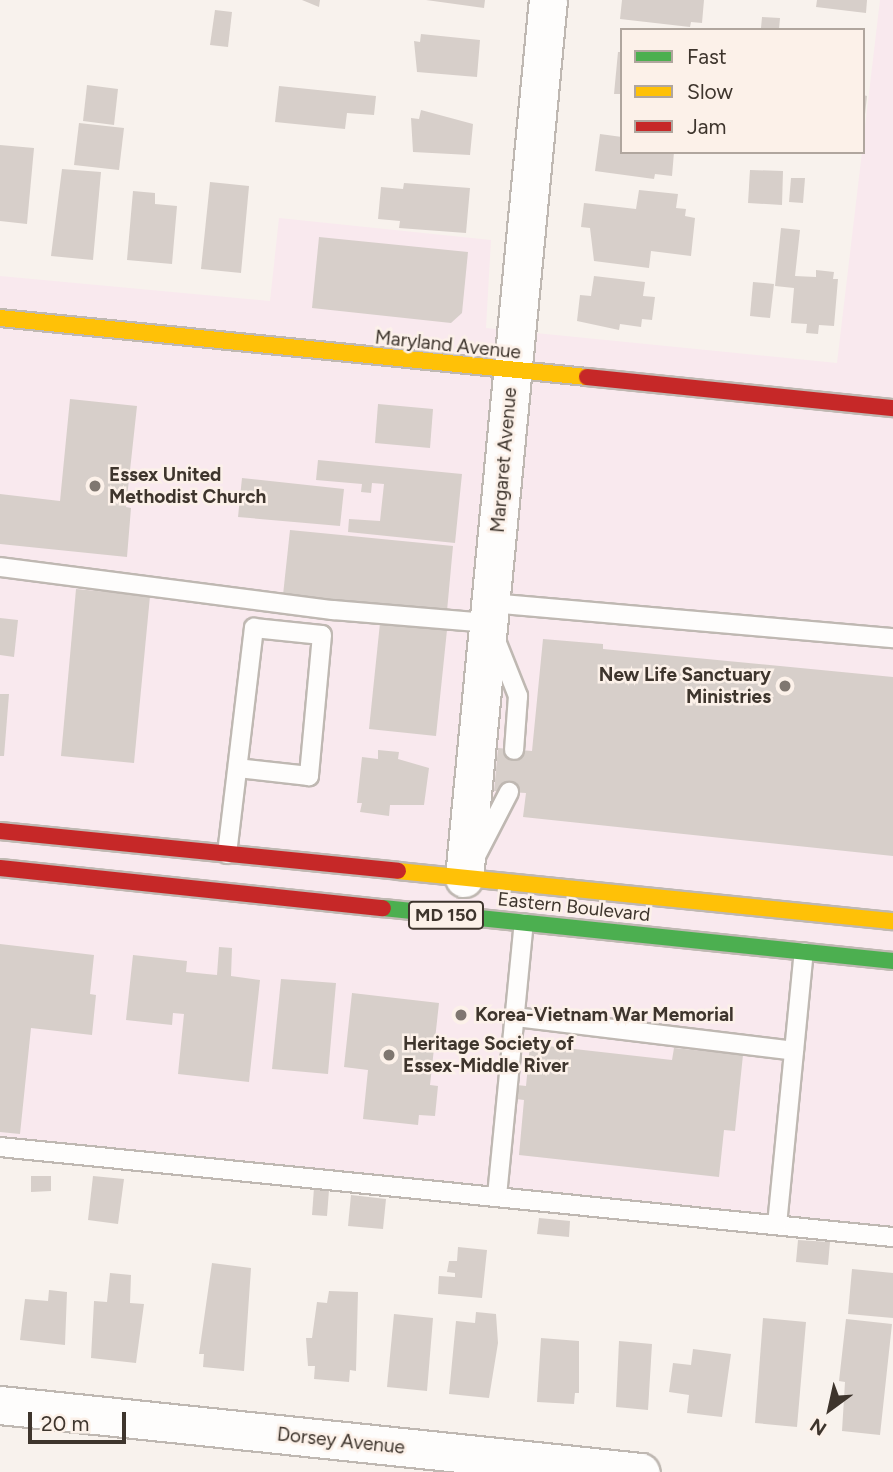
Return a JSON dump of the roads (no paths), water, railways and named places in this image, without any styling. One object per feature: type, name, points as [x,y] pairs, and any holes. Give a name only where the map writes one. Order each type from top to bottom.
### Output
[{"type":"main road","name":"Maryland Avenue","points":[[0,318],[512,373],[893,408]]},
{"type":"main road","name":"Eastern Boulevard","points":[[0,831],[893,921]]},
{"type":"main road","name":"Eastern Boulevard","points":[[0,868],[893,961]]},
{"type":"street","name":"Margaret Avenue","points":[[464,878],[548,0]]},
{"type":"street","name":"Dorsey Avenue","points":[[0,1405],[641,1472]]},
{"type":"lane","points":[[0,567],[334,610],[490,613],[893,638]]},
{"type":"lane","points":[[490,613],[518,696],[514,750]]},
{"type":"lane","points":[[227,854],[254,628],[322,635],[309,776],[238,768]]},
{"type":"lane","points":[[464,878],[509,792]]},
{"type":"lane","points":[[497,1196],[524,923]]},
{"type":"lane","points":[[777,1225],[804,952]]},
{"type":"lane","points":[[514,1017],[794,1051]]},
{"type":"lane","points":[[0,1147],[893,1237]]},
{"type":"place","name":"Essex United Methodist Church","points":[[95,486]]},
{"type":"place","name":"New Life Sanctuary Ministries","points":[[785,686]]},
{"type":"place","name":"Korea-Vietnam War Memorial","points":[[461,1015]]},
{"type":"place","name":"Heritage Society of Essex-Middle River","points":[[389,1055]]}]
